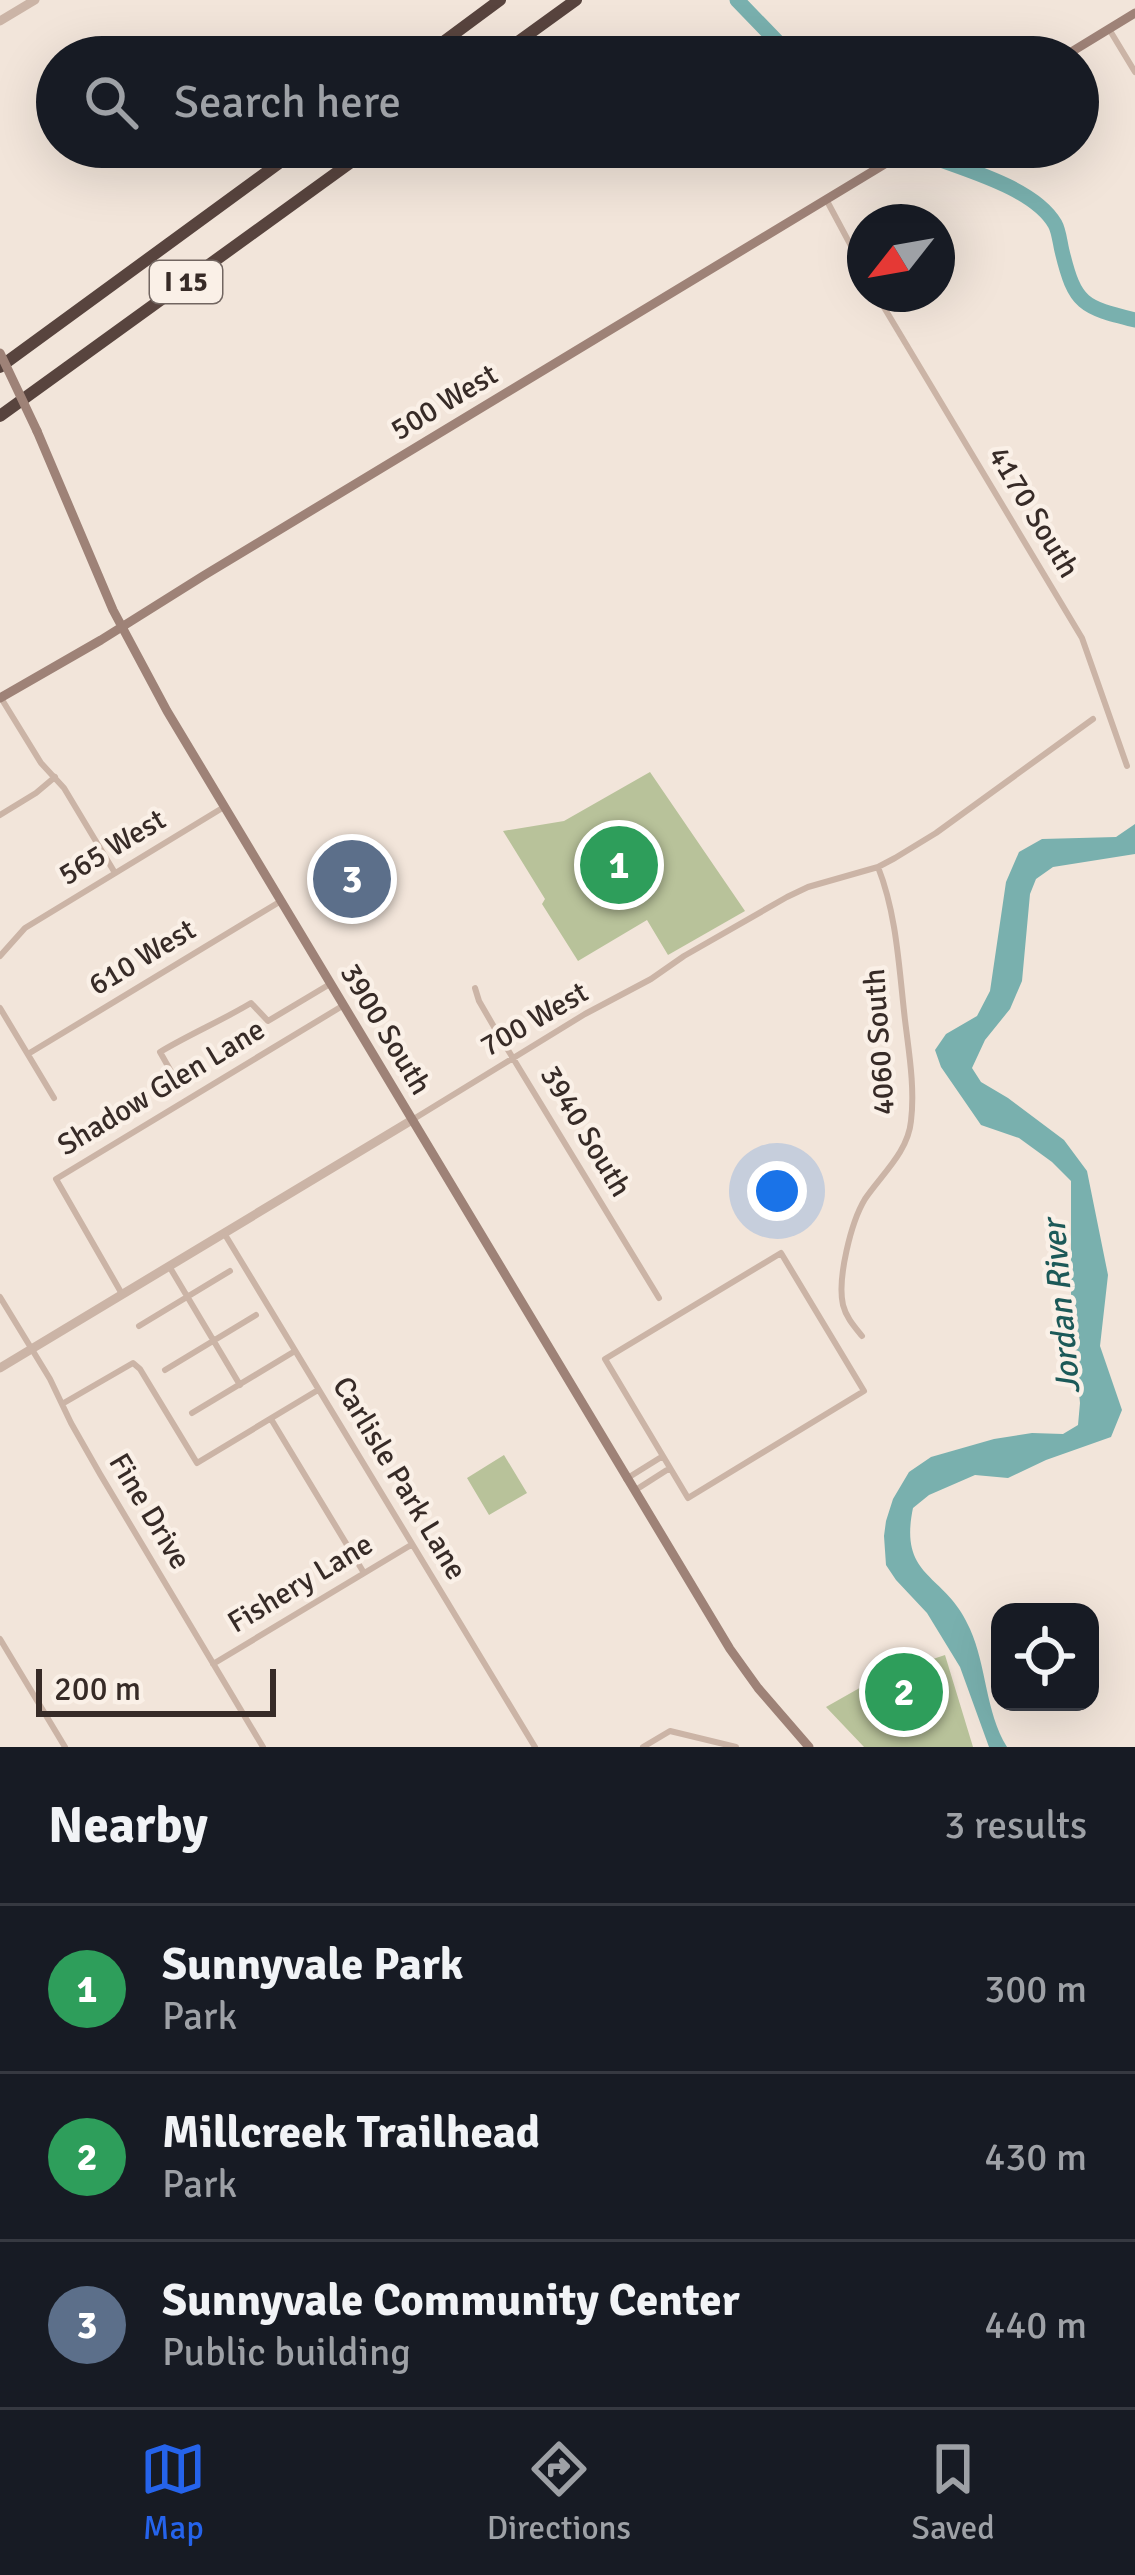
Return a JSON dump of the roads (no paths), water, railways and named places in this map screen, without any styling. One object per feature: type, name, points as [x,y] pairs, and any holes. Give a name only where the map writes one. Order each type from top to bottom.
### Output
[{"type":"highway","points":[[451,36],[500,0]]},
{"type":"highway","points":[[526,36],[576,0]]},
{"type":"highway","name":"I 15","points":[[0,367],[272,168]]},
{"type":"highway","name":"I 15","points":[[0,416],[343,168]]},
{"type":"main road","points":[[1098,36],[1135,13]]},
{"type":"main road","name":"500 West","points":[[0,698],[879,168]]},
{"type":"main road","name":"3900 South","points":[[0,353],[122,627],[159,696],[730,1649],[809,1747]]},
{"type":"street","points":[[0,21],[35,0]]},
{"type":"street","points":[[1109,29],[1135,72]]},
{"type":"street","points":[[826,200],[847,239]]},
{"type":"street","name":"4170 South","points":[[887,312],[1082,638],[1126,766]]},
{"type":"street","points":[[0,698],[115,873]]},
{"type":"street","name":"700 West","points":[[0,1368],[692,951],[787,897],[878,867],[936,833],[1093,719]]},
{"type":"street","points":[[0,815],[55,777]]},
{"type":"street","name":"565 West","points":[[0,956],[25,928],[224,807]]},
{"type":"street","name":"4060 South","points":[[862,1336],[843,1306],[841,1284],[848,1250],[859,1210],[903,1147],[911,1122],[902,991],[890,903],[878,867]]},
{"type":"street","name":"610 West","points":[[28,1054],[281,901]]},
{"type":"street","points":[[177,1082],[160,1052],[251,1003],[268,1021],[331,984]]},
{"type":"street","name":"3940 South","points":[[475,988],[659,1298]]},
{"type":"street","name":"Shadow Glen Lane","points":[[122,1294],[56,1179],[344,1005]]},
{"type":"street","points":[[0,1008],[54,1098]]},
{"type":"street","name":"Carlisle Park Lane","points":[[224,1233],[535,1747]]},
{"type":"street","points":[[781,1253],[864,1391],[688,1498],[663,1456],[605,1359],[781,1253]]},
{"type":"street","points":[[169,1267],[240,1384]]},
{"type":"street","points":[[140,1326],[230,1271]]},
{"type":"street","name":"Fine Drive","points":[[0,1297],[263,1747]]},
{"type":"street","points":[[165,1370],[256,1315]]},
{"type":"street","points":[[192,1413],[295,1351]]},
{"type":"street","points":[[62,1405],[134,1363],[197,1463],[318,1390]]},
{"type":"street","points":[[271,1419],[364,1573]]},
{"type":"street","points":[[626,1479],[663,1456]]},
{"type":"street","points":[[634,1491],[670,1468]]},
{"type":"street","name":"Fishery Lane","points":[[213,1664],[412,1544]]},
{"type":"street","points":[[0,1639],[65,1747]]},
{"type":"street","points":[[643,1747],[670,1731],[736,1747]]},
{"type":"water","points":[[1135,824],[1135,854],[1053,867],[1036,879],[1030,894],[1022,981],[972,1068],[981,1082],[1064,1140],[1087,1171],[1108,1275],[1100,1346],[1122,1410],[1111,1437],[1008,1478],[975,1475],[929,1495],[913,1508],[910,1532],[918,1563],[960,1610],[976,1644],[991,1711],[1007,1747],[989,1747],[960,1667],[927,1613],[886,1565],[886,1521],[909,1472],[931,1457],[994,1439],[1063,1434],[1078,1425],[1071,1316],[1071,1181],[1019,1138],[981,1125],[941,1067],[935,1050],[946,1034],[977,1016],[990,991],[1006,882],[1019,852],[1042,839],[1116,837]]},
{"type":"waterway","points":[[737,0],[772,36]]},
{"type":"waterway","points":[[962,168],[1014,190],[1045,211],[1055,224],[1077,293],[1092,307],[1135,320]]},
{"type":"place","name":"Sunnyvale Park","points":[[619,865]]},
{"type":"place","name":"Sunnyvale Community Center","points":[[352,879]]},
{"type":"place","name":"Millcreek Trailhead","points":[[904,1692]]},
{"type":"water label","name":"Jordan River","points":[[1060,1307]]}]
